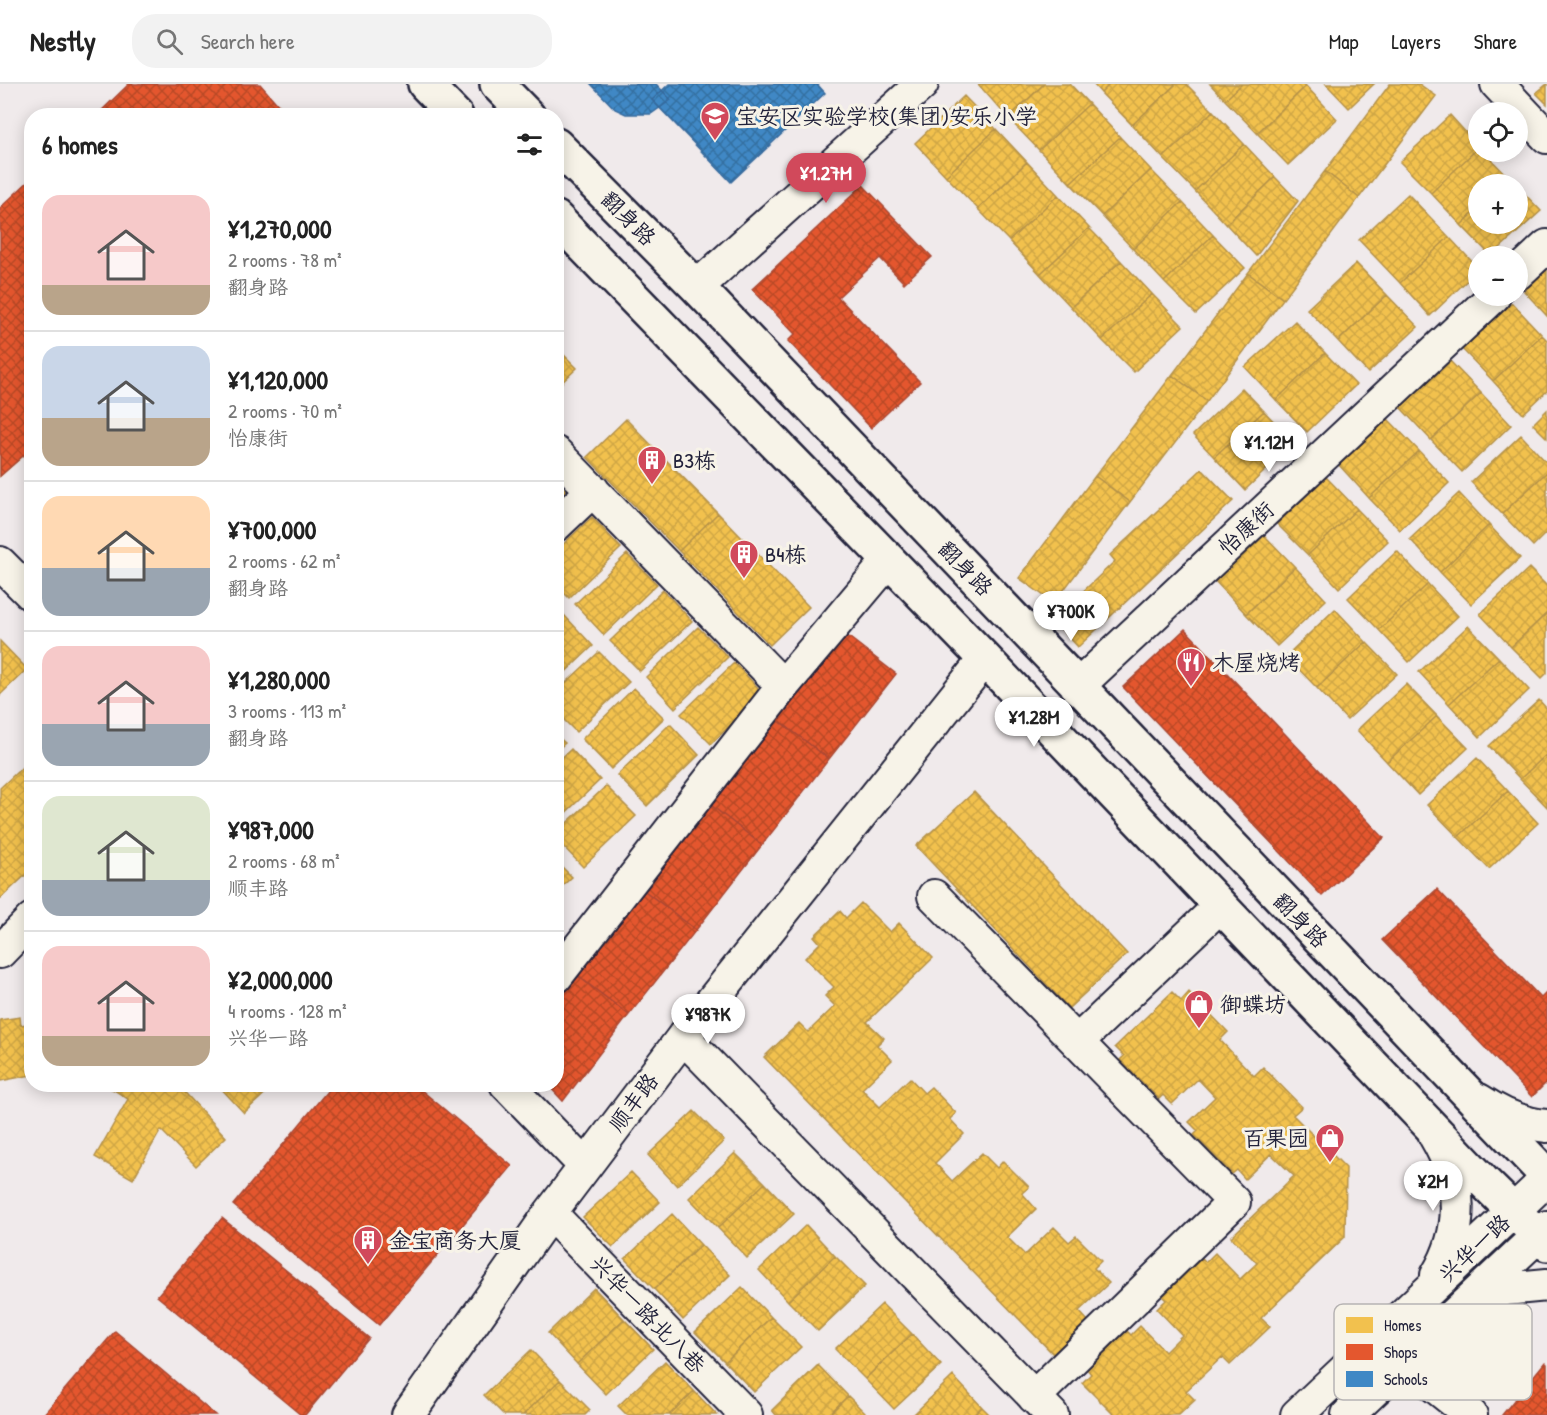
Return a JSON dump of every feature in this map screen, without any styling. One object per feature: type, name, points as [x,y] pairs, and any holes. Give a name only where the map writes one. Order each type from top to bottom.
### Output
[{"type":"main road","points":[[425,84],[448,108]]},
{"type":"main road","points":[[497,84],[520,108]]},
{"type":"main road","name":"翻身路","points":[[564,153],[697,287],[1547,1178]]},
{"type":"main road","points":[[564,226],[985,659],[1427,1122],[1514,1211],[1544,1235]]},
{"type":"street","points":[[697,287],[922,84]]},
{"type":"street","points":[[1497,84],[1547,137]]},
{"type":"street","points":[[1528,264],[1547,246]]},
{"type":"street","name":"怡康街","points":[[1077,687],[1483,306]]},
{"type":"street","points":[[564,461],[783,686]]},
{"type":"street","points":[[564,517],[593,490]]},
{"type":"street","points":[[564,967],[783,686],[889,560]]},
{"type":"street","name":"顺丰路","points":[[408,1415],[550,1213],[683,1036],[985,659]]},
{"type":"street","points":[[683,1036],[1043,1406],[1234,1202],[934,896]]},
{"type":"street","points":[[1077,1042],[1220,906]]},
{"type":"street","points":[[0,952],[24,928]]},
{"type":"street","points":[[1459,1084],[1499,1113],[1522,1122],[1547,1126]]},
{"type":"street","points":[[514,1092],[585,1166]]},
{"type":"street","points":[[1417,1302],[1445,1261],[1454,1239],[1458,1216],[1457,1192],[1452,1169],[1427,1122]]},
{"type":"street","name":"兴华一路","points":[[1417,1302],[1547,1178]]},
{"type":"street","name":"兴华一路北八巷","points":[[550,1213],[746,1415]]},
{"type":"street","name":"兴华一路","points":[[1467,1304],[1544,1235]]},
{"type":"street","points":[[1474,1304],[1482,1298],[1505,1289],[1547,1285]]},
{"type":"street","name":"兴华一路","points":[[1297,1415],[1334,1380]]},
{"type":"street","name":"兴华一路","points":[[1348,1415],[1364,1400]]},
{"type":"street","points":[[1452,1400],[1471,1415]]},
{"type":"building: Homes","points":[[978,84],[1044,84],[1008,118]]},
{"type":"building: Homes","points":[[1044,84],[1070,84],[1089,104],[1039,150],[1008,118]]},
{"type":"building: Homes","points":[[1093,84],[1110,84],[1101,93]]},
{"type":"building: Homes","points":[[1110,84],[1176,84],[1132,125],[1101,93]]},
{"type":"building: Homes","points":[[1176,84],[1186,84],[1213,111],[1163,158],[1132,125]]},
{"type":"building: Homes","points":[[1210,84],[1242,84],[1225,100]]},
{"type":"building: Homes","points":[[1242,84],[1304,84],[1306,86],[1257,133],[1225,100]]},
{"type":"building: Homes","points":[[1326,84],[1374,84],[1349,108]]},
{"type":"building: Homes","points":[[1390,84],[1419,84],[1436,96],[1359,198],[1325,171]]},
{"type":"building: Homes","points":[[1547,84],[1547,104],[1536,93]]},
{"type":"building: Homes","points":[[1306,86],[1337,119],[1288,165],[1257,133]]},
{"type":"building: Homes","points":[[964,96],[996,129],[946,176],[915,143]]},
{"type":"building: Homes","points":[[1089,104],[1120,137],[1070,183],[1039,150]]},
{"type":"building: Homes","points":[[1213,111],[1244,144],[1195,191],[1163,158]]},
{"type":"building: Homes","points":[[1450,115],[1468,135],[1468,158],[1431,193],[1400,162]]},
{"type":"building: Homes","points":[[996,129],[1027,162],[978,209],[946,176]]},
{"type":"building: Homes","points":[[1120,137],[1151,170],[1102,216],[1070,183]]},
{"type":"building: Homes","points":[[1244,144],[1275,177],[1226,224],[1195,191]]},
{"type":"building: Homes","points":[[1468,158],[1468,162],[1494,162],[1505,174],[1468,174],[1468,218],[1461,225],[1431,193]]},
{"type":"building: Homes","points":[[1027,162],[1058,195],[1009,241],[978,209]]},
{"type":"building: Homes","points":[[1151,170],[1182,202],[1133,249],[1102,216]]},
{"type":"building: Homes","points":[[1325,171],[1359,198],[1283,299],[1248,273]]},
{"type":"building: Homes","points":[[1275,177],[1298,201],[1256,256],[1226,224]]},
{"type":"building: Homes","points":[[1408,194],[1449,237],[1400,283],[1359,240]]},
{"type":"building: Homes","points":[[1058,195],[1089,228],[1040,274],[1009,241]]},
{"type":"building: Homes","points":[[1528,197],[1541,211],[1528,223]]},
{"type":"building: Homes","points":[[1182,202],[1213,235],[1164,282],[1133,249]]},
{"type":"building: Homes","points":[[1468,218],[1468,232],[1461,225]]},
{"type":"building: Homes","points":[[1089,228],[1121,261],[1071,307],[1040,274]]},
{"type":"building: Homes","points":[[1470,234],[1515,234],[1502,246],[1481,246]]},
{"type":"building: Homes","points":[[1213,235],[1245,268],[1196,314],[1164,282]]},
{"type":"building: Homes","points":[[1449,237],[1468,257],[1468,280],[1430,316],[1400,283]]},
{"type":"building: Homes","points":[[1121,261],[1152,294],[1102,340],[1071,307]]},
{"type":"building: Homes","points":[[1356,263],[1387,295],[1338,341],[1307,309]]},
{"type":"building: Homes","points":[[1547,269],[1547,316],[1528,295],[1528,287]]},
{"type":"building: Homes","points":[[1248,273],[1283,299],[1207,401],[1172,375]]},
{"type":"building: Homes","points":[[1152,294],[1183,326],[1134,372],[1102,340]]},
{"type":"building: Homes","points":[[1387,295],[1418,327],[1368,373],[1338,341]]},
{"type":"building: Homes","points":[[1509,306],[1515,306],[1542,335],[1493,381],[1462,349]]},
{"type":"building: Homes","points":[[1295,321],[1325,353],[1276,400],[1245,367]]},
{"type":"building: Homes","points":[[24,329],[24,367],[5,346]]},
{"type":"building: Homes","points":[[1542,335],[1547,340],[1547,391],[1523,414],[1493,381]]},
{"type":"building: Homes","points":[[5,346],[24,369],[0,389],[0,350]]},
{"type":"building: Homes","points":[[1325,353],[1356,385],[1307,432],[1276,400]]},
{"type":"building: Homes","points":[[564,355],[577,368],[564,380]]},
{"type":"building: Homes","points":[[1450,361],[1481,393],[1431,440],[1400,407]]},
{"type":"building: Homes","points":[[1172,375],[1207,401],[1130,502],[1095,476]]},
{"type":"building: Homes","points":[[1242,388],[1264,411],[1214,457],[1193,435]]},
{"type":"building: Homes","points":[[0,391],[24,415],[24,455],[0,476]]},
{"type":"building: Homes","points":[[1481,393],[1511,425],[1462,472],[1431,440]]},
{"type":"building: Homes","points":[[1547,410],[1547,438],[1533,424]]},
{"type":"building: Homes","points":[[1264,411],[1294,443],[1245,490],[1214,457]]},
{"type":"building: Homes","name":"B3栋","points":[[626,419],[718,513],[679,551],[587,457]]},
{"type":"building: Homes","points":[[1388,419],[1419,451],[1369,498],[1339,465]]},
{"type":"building: Homes","points":[[1521,435],[1547,463],[1547,472],[1502,514],[1471,482]]},
{"type":"building: Homes","points":[[1419,451],[1449,483],[1400,530],[1369,498]]},
{"type":"building: Homes","points":[[1202,469],[1233,501],[1078,647],[1053,620],[1115,561],[1110,555]]},
{"type":"building: Homes","points":[[1547,472],[1547,532],[1533,546],[1502,514]]},
{"type":"building: Homes","points":[[1095,476],[1130,502],[1054,603],[1019,578]]},
{"type":"building: Homes","points":[[1326,477],[1357,509],[1308,555],[1277,524]]},
{"type":"building: Homes","points":[[1459,493],[1489,525],[1440,572],[1410,539]]},
{"type":"building: Homes","points":[[1357,509],[1388,541],[1339,588],[1308,555]]},
{"type":"building: Homes","name":"B4栋","points":[[718,513],[809,607],[770,645],[679,551]]},
{"type":"building: Homes","points":[[592,517],[621,548],[569,598],[564,593],[564,543]]},
{"type":"building: Homes","points":[[1489,525],[1520,558],[1471,604],[1440,572]]},
{"type":"building: Homes","points":[[1264,535],[1295,567],[1246,614],[1215,581]]},
{"type":"building: Homes","points":[[1397,551],[1428,584],[1379,630],[1348,598]]},
{"type":"building: Homes","points":[[627,554],[657,584],[604,635],[575,604]]},
{"type":"building: Homes","points":[[1295,567],[1326,600],[1277,646],[1246,614]]},
{"type":"building: Homes","points":[[1529,568],[1547,586],[1547,613],[1511,647],[1480,614]]},
{"type":"building: Homes","points":[[1428,584],[1458,616],[1409,662],[1379,630]]},
{"type":"building: Homes","points":[[663,590],[692,621],[640,671],[610,641]]},
{"type":"building: Homes","points":[[1335,609],[1366,642],[1317,688],[1286,656]]},
{"type":"building: Homes","points":[[1547,613],[1547,673],[1542,678],[1511,647]]},
{"type":"building: Homes","points":[[564,615],[593,646],[564,673]]},
{"type":"building: Homes","points":[[1468,626],[1499,658],[1449,704],[1419,672]]},
{"type":"building: Homes","points":[[698,627],[728,657],[675,708],[646,677]]},
{"type":"building: Homes","points":[[0,641],[24,666],[24,672],[0,695]]},
{"type":"building: Homes","points":[[1366,642],[1397,674],[1347,720],[1317,688]]},
{"type":"building: Homes","points":[[599,652],[629,682],[576,732],[564,720],[564,685]]},
{"type":"building: Homes","points":[[1499,658],[1529,690],[1480,737],[1449,704]]},
{"type":"building: Homes","points":[[734,663],[763,693],[711,744],[681,714]]},
{"type":"building: Homes","points":[[1406,684],[1437,716],[1387,762],[1357,730]]},
{"type":"building: Homes","points":[[634,688],[664,718],[611,769],[582,739]]},
{"type":"building: Homes","points":[[1539,700],[1547,709],[1547,754],[1520,779],[1489,746]]},
{"type":"building: Homes","points":[[1437,716],[1468,748],[1418,795],[1387,762]]},
{"type":"building: Homes","points":[[670,724],[699,755],[647,806],[617,775]]},
{"type":"building: Homes","points":[[571,749],[600,780],[564,814],[564,756]]},
{"type":"building: Homes","points":[[1547,754],[1547,807],[1520,779]]},
{"type":"building: Homes","points":[[1477,758],[1508,791],[1458,837],[1427,805]]},
{"type":"building: Homes","points":[[24,766],[24,876],[0,899],[0,788]]},
{"type":"building: Homes","points":[[606,786],[636,816],[583,867],[564,847],[564,825]]},
{"type":"building: Homes","points":[[1508,791],[1538,823],[1489,869],[1458,837]]},
{"type":"building: Homes","points":[[974,792],[1127,954],[1069,1008],[916,846]]},
{"type":"building: Homes","points":[[564,869],[572,877],[564,884]]},
{"type":"building: Homes","points":[[861,903],[890,932],[899,923],[933,958],[867,1022],[884,1038],[877,1045],[892,1060],[862,1089],[880,1107],[910,1078],[924,1093],[931,1087],[956,1113],[950,1119],[964,1134],[935,1163],[952,1181],[982,1153],[997,1168],[1003,1161],[1029,1187],[1022,1193],[1036,1209],[1007,1237],[1025,1255],[1054,1227],[1069,1242],[1076,1236],[1101,1261],[1094,1268],[1109,1283],[1079,1311],[1088,1321],[1053,1354],[764,1057],[799,1023],[808,1032],[835,1006],[825,996],[834,987],[805,958],[820,943],[814,936],[840,911],[846,918]]},
{"type":"building: Homes","points":[[1172,992],[1181,1001],[1189,992],[1228,1032],[1220,1040],[1254,1076],[1263,1067],[1302,1107],[1293,1115],[1346,1168],[1345,1237],[1261,1318],[1270,1327],[1230,1365],[1222,1357],[1186,1391],[1195,1400],[1179,1415],[1114,1415],[1082,1383],[1091,1374],[1087,1369],[1127,1331],[1131,1335],[1140,1326],[1165,1352],[1182,1335],[1157,1309],[1166,1300],[1162,1296],[1202,1258],[1206,1262],[1215,1253],[1240,1279],[1257,1263],[1231,1237],[1294,1176],[1271,1154],[1245,1179],[1237,1170],[1232,1174],[1194,1135],[1198,1131],[1189,1122],[1215,1097],[1198,1079],[1172,1104],[1163,1095],[1159,1099],[1120,1060],[1124,1056],[1115,1047]]},
{"type":"building: Homes","points":[[20,1017],[21,1025],[24,1024],[24,1076],[0,1081],[0,1020]]},
{"type":"building: Homes","points":[[117,1092],[184,1092],[226,1137],[196,1166],[161,1130],[133,1179],[95,1157],[128,1099]]},
{"type":"building: Homes","points":[[224,1092],[266,1092],[244,1113]]},
{"type":"building: Homes","points":[[694,1111],[724,1141],[677,1186],[648,1155]]},
{"type":"building: Homes","points":[[735,1153],[765,1183],[718,1228],[689,1198]]},
{"type":"building: Homes","points":[[631,1172],[660,1202],[613,1247],[583,1217]]},
{"type":"building: Homes","points":[[765,1183],[794,1214],[747,1258],[718,1228]]},
{"type":"building: Homes","points":[[672,1214],[701,1245],[654,1289],[625,1259]]},
{"type":"building: Homes","points":[[806,1225],[835,1256],[788,1301],[759,1270]]},
{"type":"building: Homes","points":[[701,1245],[730,1275],[683,1320],[654,1289]]},
{"type":"building: Homes","points":[[835,1256],[865,1286],[818,1331],[788,1301]]},
{"type":"building: Homes","points":[[742,1287],[771,1317],[725,1362],[695,1332]]},
{"type":"building: Homes","points":[[594,1288],[624,1319],[577,1364],[548,1333]]},
{"type":"building: Homes","points":[[882,1304],[912,1334],[865,1379],[835,1349]]},
{"type":"building: Homes","points":[[771,1317],[801,1347],[754,1392],[725,1362]]},
{"type":"building: Homes","points":[[624,1319],[653,1349],[606,1394],[577,1364]]},
{"type":"building: Homes","points":[[912,1334],[941,1365],[894,1409],[865,1379]]},
{"type":"building: Homes","points":[[531,1350],[560,1380],[523,1415],[504,1415],[484,1395]]},
{"type":"building: Homes","points":[[665,1361],[694,1391],[669,1415],[627,1415],[618,1406]]},
{"type":"building: Homes","points":[[818,1365],[848,1396],[828,1415],[776,1415],[772,1410]]},
{"type":"building: Homes","points":[[953,1376],[982,1407],[974,1415],[913,1415]]},
{"type":"building: Homes","points":[[560,1380],[590,1410],[585,1415],[523,1415]]},
{"type":"building: Homes","points":[[694,1391],[717,1415],[669,1415]]},
{"type":"building: Homes","points":[[848,1396],[867,1415],[828,1415]]},
{"type":"building: Homes","points":[[982,1407],[990,1415],[974,1415]]},
{"type":"building: Shops","points":[[129,84],[260,84],[281,108],[104,108]]},
{"type":"building: Shops","points":[[863,185],[932,257],[904,283],[880,258],[838,297],[920,382],[871,428],[788,341],[795,334],[752,289]]},
{"type":"building: Shops","points":[[24,186],[24,455],[0,476],[0,208]]},
{"type":"building: Shops","points":[[1185,629],[1384,838],[1322,896],[1123,687]]},
{"type":"building: Shops","points":[[841,631],[896,674],[829,759],[774,717]]},
{"type":"building: Shops","points":[[774,717],[829,759],[762,845],[707,802]]},
{"type":"building: Shops","points":[[707,802],[762,845],[696,930],[641,888]]},
{"type":"building: Shops","points":[[641,888],[696,930],[629,1015],[574,973]]},
{"type":"building: Shops","points":[[1437,889],[1541,998],[1547,992],[1547,1082],[1532,1097],[1382,940]]},
{"type":"building: Shops","points":[[574,973],[629,1015],[563,1101],[555,1092],[564,1092],[564,986]]},
{"type":"building: Shops","name":"金宝商务大厦","points":[[326,1092],[424,1092],[512,1166],[379,1325],[233,1205]]},
{"type":"building: Shops","points":[[222,1218],[369,1338],[305,1415],[301,1415],[157,1296]]},
{"type":"building: Shops","points":[[115,1331],[215,1415],[43,1415]]},
{"type":"building: Shops","points":[[1545,1362],[1547,1364],[1547,1415],[1502,1415],[1514,1400],[1532,1400],[1532,1378]]},
{"type":"building: Schools","points":[[591,84],[656,84],[671,100],[651,114],[626,114],[615,109]]},
{"type":"building: Schools","points":[[669,84],[817,84],[825,93],[731,182],[652,100]]},
{"type":"place","name":"宝安区实验学校(集团)安乐小学","points":[[715,142]]},
{"type":"place","name":"B3栋","points":[[652,486]]},
{"type":"place","name":"B4栋","points":[[744,580]]},
{"type":"place","name":"木屋烧烤","points":[[1191,688]]},
{"type":"place","name":"御蝶坊","points":[[1199,1030]]},
{"type":"place","name":"百果园","points":[[1330,1164]]},
{"type":"place","name":"金宝商务大厦","points":[[368,1266]]}]
